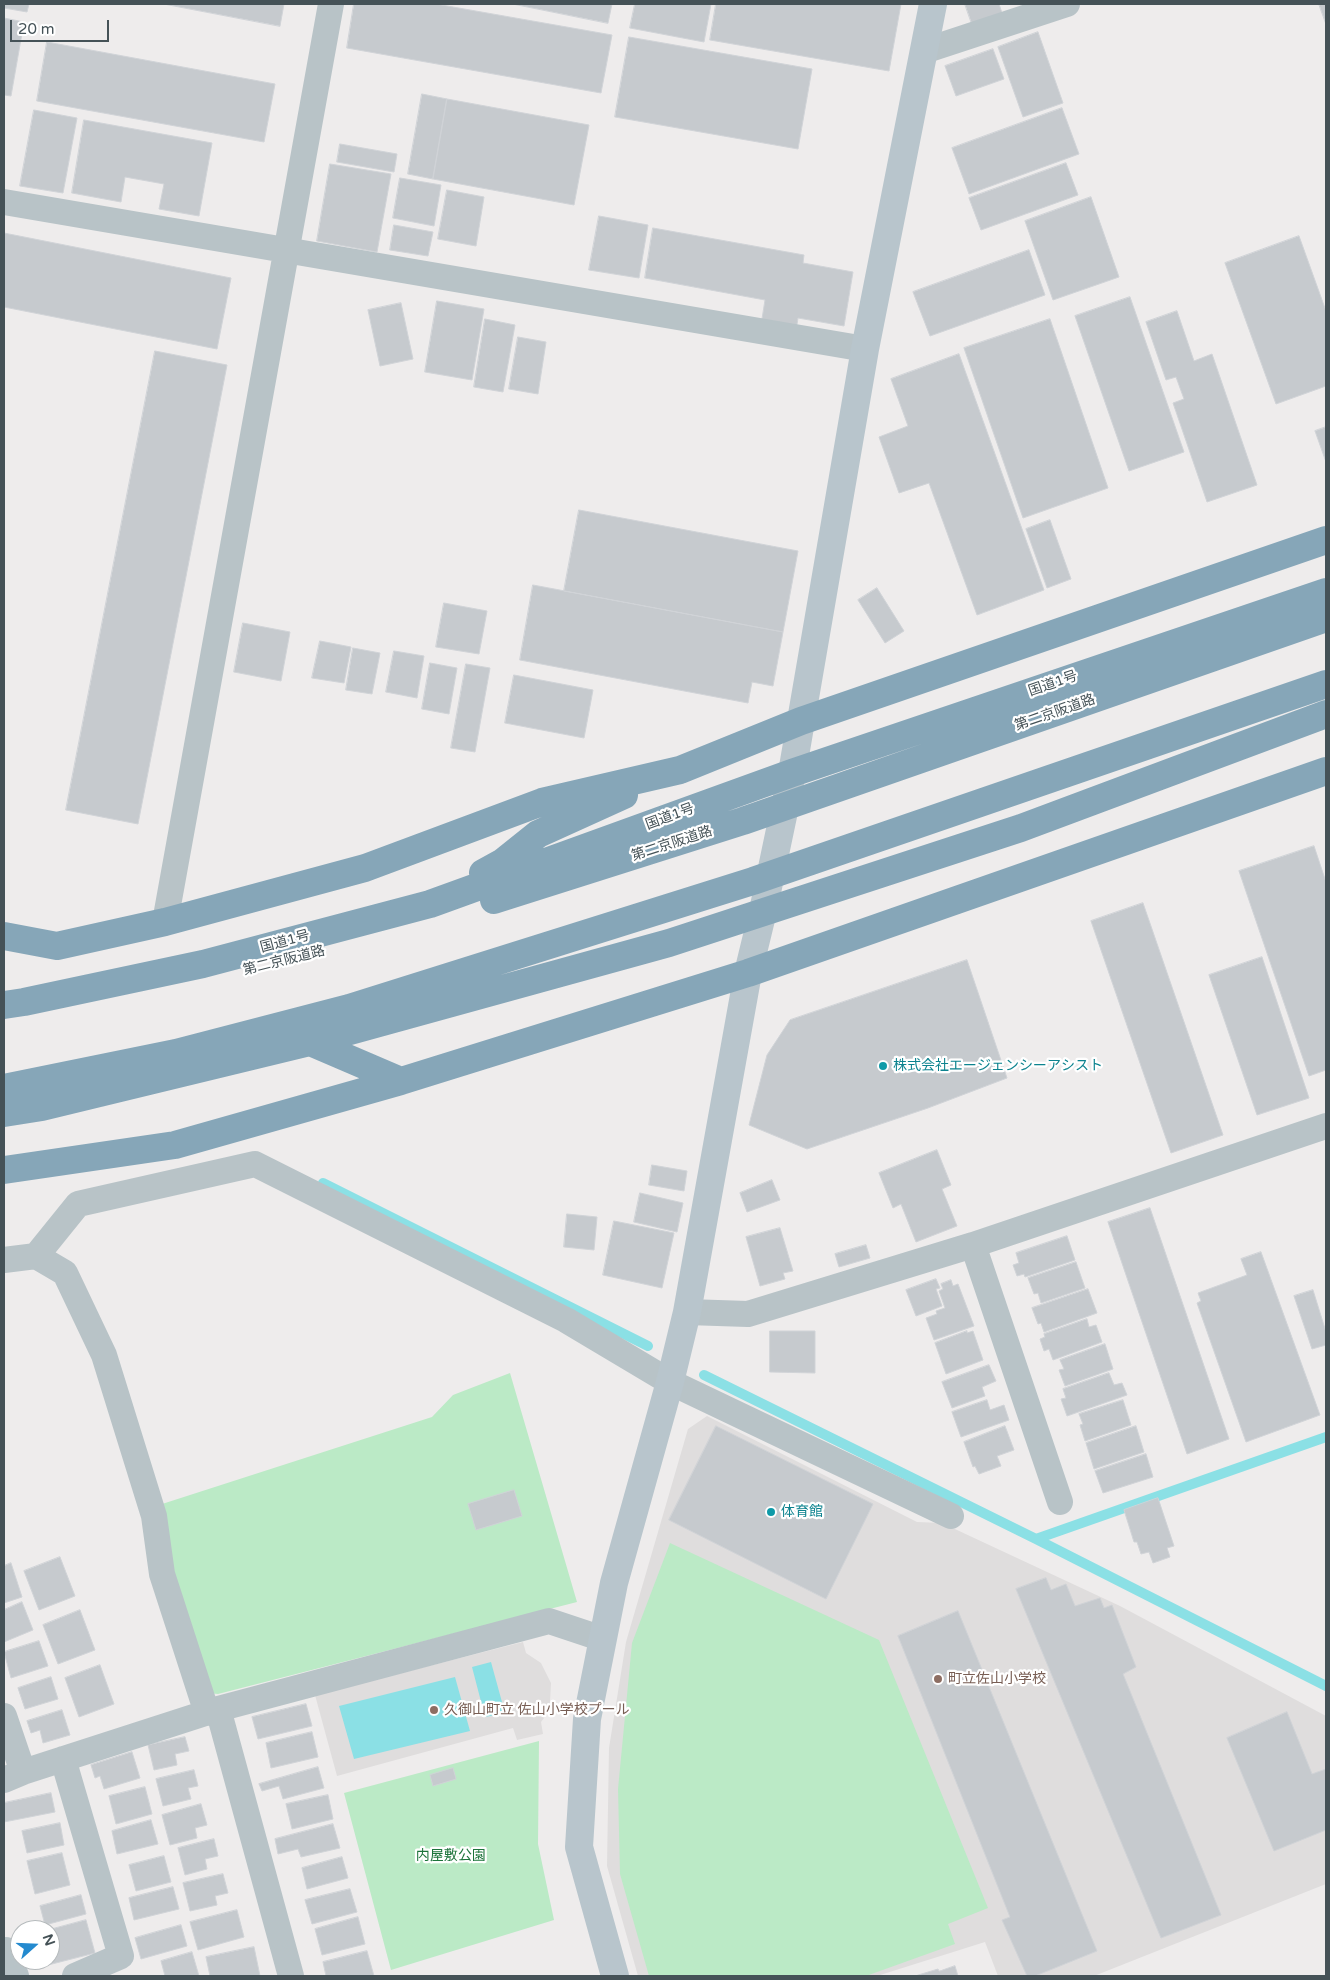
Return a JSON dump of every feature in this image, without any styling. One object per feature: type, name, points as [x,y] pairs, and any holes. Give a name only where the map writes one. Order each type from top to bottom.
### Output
[{"type":"highway","points":[[430,904],[503,862],[538,834],[680,770],[802,721],[1326,540]]},
{"type":"highway","name":"国道1号","points":[[4,1005],[203,964],[430,904],[792,773],[1319,593]]},
{"type":"highway","name":"第二京阪道路","points":[[4,1024],[197,982],[367,940],[743,821],[1326,618]]},
{"type":"highway","points":[[4,1088],[176,1053],[349,1008],[752,881],[1326,684]]},
{"type":"highway","points":[[4,1112],[42,1106],[310,1042],[669,943],[1021,828],[1326,714]]},
{"type":"highway","points":[[4,955],[57,946],[165,922],[365,868],[542,802],[680,770]]},
{"type":"highway","points":[[4,1170],[175,1145],[402,1082],[748,973],[1326,771]]},
{"type":"highway","points":[[4,936],[57,946]]},
{"type":"highway","points":[[310,1042],[402,1082]]},
{"type":"street","points":[[165,922],[331,4]]},
{"type":"street","points":[[614,1976],[579,1847],[587,1719],[614,1583],[670,1382],[687,1312],[748,973],[763,911],[802,721],[865,349],[933,4]]},
{"type":"street","points":[[924,51],[1067,4]]},
{"type":"street","points":[[4,202],[865,349]]},
{"type":"street","points":[[687,1312],[748,1314],[973,1245],[1326,1126]]},
{"type":"street","points":[[36,1256],[78,1204],[255,1164],[566,1320],[670,1382],[951,1516]]},
{"type":"street","points":[[973,1245],[1060,1502]]},
{"type":"street","points":[[4,1260],[36,1256],[65,1273],[104,1355],[154,1516],[162,1574],[213,1711],[291,1976]]},
{"type":"street","points":[[4,1716],[13,1776],[213,1711],[549,1621],[603,1639]]},
{"type":"street","points":[[63,1759],[121,1956],[75,1976]]},
{"type":"street","points":[[4,1949],[16,1976]]},
{"type":"shaded area","name":"町立佐山小学校","points":[[707,1416],[917,1522],[942,1523],[1120,1606],[1326,1716],[1326,1884],[1094,1976],[998,1976],[985,1942],[877,1976],[638,1976],[607,1866],[609,1748],[626,1642],[688,1429]]},
{"type":"shaded area","name":"久御山町立 佐山小学校プール","points":[[523,1642],[526,1653],[541,1663],[551,1683],[547,1714],[541,1722],[543,1734],[517,1740],[513,1728],[337,1776],[315,1695]]},
{"type":"green space","points":[[510,1373],[577,1602],[218,1694],[208,1693],[168,1566],[159,1505],[432,1417],[453,1395]]},
{"type":"green space","points":[[670,1543],[879,1640],[988,1908],[948,1924],[955,1944],[866,1976],[649,1976],[620,1874],[618,1789],[632,1643]]},
{"type":"green space","name":"内屋敷公園","points":[[539,1741],[538,1844],[554,1920],[391,1970],[344,1793]]},
{"type":"water","points":[[491,1662],[505,1713],[485,1717],[472,1667]]},
{"type":"water","points":[[455,1677],[470,1731],[354,1759],[339,1706]]},
{"type":"building","points":[[4,4],[29,4],[27,12],[4,8]]},
{"type":"building","points":[[164,4],[284,4],[280,26]]},
{"type":"building","points":[[354,4],[436,4],[612,35],[601,93],[347,48]]},
{"type":"building","points":[[513,4],[612,4],[608,23]]},
{"type":"building","points":[[635,4],[711,4],[704,42],[630,28]]},
{"type":"building","points":[[716,4],[901,4],[889,71],[710,40]]},
{"type":"building","points":[[965,4],[999,4],[1002,13],[972,24]]},
{"type":"building","points":[[1319,4],[1326,4],[1326,24]]},
{"type":"building","points":[[4,18],[24,22],[11,96],[4,95]]},
{"type":"building","points":[[1038,32],[1063,103],[1023,117],[998,47]]},
{"type":"building","points":[[629,37],[812,69],[798,149],[615,117]]},
{"type":"building","points":[[47,42],[275,84],[264,142],[37,101]]},
{"type":"building","points":[[993,49],[1004,79],[956,96],[945,66]]},
{"type":"building","points":[[422,94],[447,99],[433,179],[408,174]]},
{"type":"building","points":[[447,99],[589,125],[574,205],[433,179]]},
{"type":"building","points":[[1062,108],[1079,154],[969,194],[952,148]]},
{"type":"building","points":[[34,110],[77,118],[63,193],[20,186]]},
{"type":"building","points":[[84,120],[212,143],[199,216],[159,209],[164,184],[125,177],[121,202],[72,193]]},
{"type":"building","points":[[340,144],[397,154],[394,172],[337,162]]},
{"type":"building","points":[[1066,163],[1078,195],[981,230],[969,198]]},
{"type":"building","points":[[330,164],[391,174],[377,252],[317,241]]},
{"type":"building","points":[[400,178],[441,185],[434,226],[393,218]]},
{"type":"building","points":[[447,190],[484,197],[476,246],[438,239]]},
{"type":"building","points":[[1091,197],[1119,277],[1053,300],[1025,221]]},
{"type":"building","points":[[599,216],[648,225],[639,278],[589,270]]},
{"type":"building","points":[[394,225],[433,232],[428,256],[390,250]]},
{"type":"building","points":[[653,228],[804,255],[803,263],[853,272],[844,326],[798,318],[796,331],[761,325],[765,300],[645,278]]},
{"type":"building","points":[[4,233],[231,278],[217,349],[4,307]]},
{"type":"building","points":[[1299,236],[1326,311],[1326,386],[1276,404],[1225,263]]},
{"type":"building","points":[[1029,250],[1045,295],[930,336],[913,292]]},
{"type":"building","points":[[1130,297],[1184,452],[1129,471],[1075,316]]},
{"type":"building","points":[[437,301],[484,309],[472,380],[425,372]]},
{"type":"building","points":[[401,303],[413,359],[380,366],[368,310]]},
{"type":"building","points":[[1177,311],[1194,361],[1212,354],[1257,485],[1207,502],[1173,403],[1184,399],[1176,377],[1166,380],[1146,322]]},
{"type":"building","points":[[485,319],[515,325],[503,392],[474,387]]},
{"type":"building","points":[[1050,319],[1108,488],[1023,518],[964,348]]},
{"type":"building","points":[[518,337],[546,342],[538,394],[509,389]]},
{"type":"building","points":[[155,351],[227,365],[138,824],[66,810]]},
{"type":"building","points":[[959,354],[1044,590],[977,615],[929,483],[899,493],[879,437],[908,426],[891,379]]},
{"type":"building","points":[[1326,427],[1326,462],[1315,431]]},
{"type":"building","points":[[579,510],[798,551],[783,632],[564,591]]},
{"type":"building","points":[[1050,520],[1071,579],[1047,588],[1026,529]]},
{"type":"building","points":[[533,585],[783,632],[773,686],[752,682],[748,703],[520,660]]},
{"type":"building","points":[[877,588],[904,631],[885,643],[858,600]]},
{"type":"building","points":[[444,603],[487,611],[479,654],[436,647]]},
{"type":"building","points":[[243,623],[290,632],[281,681],[234,672]]},
{"type":"building","points":[[320,641],[351,647],[344,683],[312,678]]},
{"type":"building","points":[[353,648],[380,653],[372,694],[346,690]]},
{"type":"building","points":[[394,651],[424,656],[417,698],[386,692]]},
{"type":"building","points":[[430,663],[457,668],[449,714],[422,709]]},
{"type":"building","points":[[466,664],[490,668],[475,752],[451,748]]},
{"type":"building","points":[[514,675],[593,690],[584,738],[505,723]]},
{"type":"building","points":[[1314,846],[1326,882],[1326,1070],[1309,1076],[1239,871]]},
{"type":"building","points":[[1143,903],[1223,1135],[1171,1153],[1091,921]]},
{"type":"building","points":[[1262,957],[1309,1098],[1257,1115],[1209,975]]},
{"type":"building","name":"株式会社エージェンシーアシスト","points":[[967,960],[1007,1078],[928,1108],[807,1149],[749,1125],[767,1055],[790,1020]]},
{"type":"building","points":[[937,1150],[951,1185],[942,1189],[957,1226],[916,1242],[901,1204],[893,1208],[879,1173]]},
{"type":"building","points":[[652,1165],[687,1171],[684,1191],[649,1185]]},
{"type":"building","points":[[772,1180],[780,1200],[747,1212],[740,1193]]},
{"type":"building","points":[[640,1193],[683,1203],[677,1232],[634,1222]]},
{"type":"building","points":[[1150,1208],[1229,1439],[1187,1454],[1108,1222]]},
{"type":"building","points":[[567,1214],[597,1217],[594,1250],[564,1247]]},
{"type":"building","points":[[614,1221],[674,1233],[662,1288],[603,1275]]},
{"type":"building","points":[[780,1228],[793,1271],[783,1273],[785,1279],[760,1286],[746,1237]]},
{"type":"building","points":[[1067,1236],[1075,1260],[1025,1277],[1024,1274],[1017,1276],[1013,1265],[1019,1263],[1016,1253]]},
{"type":"building","points":[[866,1245],[870,1258],[839,1267],[835,1254]]},
{"type":"building","points":[[1261,1252],[1320,1415],[1246,1442],[1197,1303],[1201,1301],[1198,1293],[1247,1275],[1241,1259]]},
{"type":"building","points":[[1076,1262],[1085,1288],[1041,1303],[1038,1293],[1034,1294],[1028,1278]]},
{"type":"building","points":[[936,1279],[940,1288],[936,1289],[942,1306],[916,1316],[906,1290]]},
{"type":"building","points":[[951,1280],[953,1286],[958,1284],[974,1326],[934,1340],[926,1318],[937,1314],[936,1311],[945,1308],[939,1291],[943,1289],[941,1284]]},
{"type":"building","points":[[1088,1289],[1097,1313],[1044,1332],[1041,1323],[1038,1324],[1032,1308]]},
{"type":"building","points":[[1313,1290],[1326,1332],[1326,1345],[1312,1349],[1294,1296]]},
{"type":"building","points":[[1087,1319],[1089,1327],[1096,1325],[1102,1342],[1053,1360],[1049,1349],[1044,1351],[1040,1339],[1045,1337],[1044,1334]]},
{"type":"building","points":[[770,1331],[815,1331],[815,1373],[770,1372]]},
{"type":"building","points":[[967,1331],[967,1333],[973,1331],[983,1360],[946,1374],[935,1343]]},
{"type":"building","points":[[1105,1344],[1113,1369],[1065,1386],[1059,1370],[1064,1369],[1060,1360]]},
{"type":"building","points":[[989,1365],[996,1381],[982,1387],[985,1396],[952,1408],[942,1382]]},
{"type":"building","points":[[1109,1373],[1114,1385],[1122,1383],[1127,1395],[1067,1416],[1061,1399],[1066,1398],[1063,1389]]},
{"type":"building","points":[[987,1400],[990,1410],[1004,1405],[1009,1420],[961,1437],[952,1412]]},
{"type":"building","points":[[1123,1400],[1131,1425],[1085,1441],[1080,1425],[1083,1424],[1079,1414]]},
{"type":"building","name":"体育館","points":[[716,1426],[873,1504],[826,1599],[669,1520]]},
{"type":"building","points":[[1005,1426],[1014,1450],[997,1456],[1001,1466],[979,1474],[975,1466],[973,1467],[964,1442]]},
{"type":"building","points":[[1136,1426],[1144,1452],[1094,1469],[1086,1443]]},
{"type":"building","points":[[1146,1454],[1153,1477],[1103,1493],[1095,1471]]},
{"type":"building","points":[[514,1490],[522,1516],[476,1530],[468,1504]]},
{"type":"building","points":[[1158,1498],[1174,1546],[1167,1548],[1170,1557],[1153,1563],[1149,1552],[1141,1554],[1137,1542],[1134,1542],[1124,1510]]},
{"type":"building","points":[[60,1557],[75,1596],[39,1610],[24,1571]]},
{"type":"building","points":[[11,1563],[22,1597],[4,1603],[4,1566]]},
{"type":"building","points":[[1046,1578],[1051,1590],[1066,1584],[1075,1606],[1100,1598],[1104,1608],[1112,1605],[1136,1667],[1123,1674],[1221,1915],[1161,1938],[1016,1589]]},
{"type":"building","points":[[22,1602],[33,1630],[4,1642],[4,1610]]},
{"type":"building","points":[[80,1610],[95,1650],[58,1664],[43,1625]]},
{"type":"building","points":[[958,1611],[1097,1951],[1035,1976],[1027,1976],[1002,1920],[1010,1917],[898,1636]]},
{"type":"building","points":[[39,1641],[48,1666],[11,1678],[4,1652]]},
{"type":"building","points":[[100,1665],[114,1704],[79,1717],[65,1678]]},
{"type":"building","points":[[51,1677],[58,1699],[25,1709],[18,1688]]},
{"type":"building","points":[[306,1704],[312,1726],[258,1739],[252,1717]]},
{"type":"building","points":[[62,1710],[70,1735],[43,1743],[40,1730],[31,1733],[27,1721]]},
{"type":"building","points":[[1287,1712],[1312,1774],[1326,1769],[1326,1830],[1274,1851],[1227,1738]]},
{"type":"building","points":[[312,1732],[318,1757],[271,1768],[266,1743]]},
{"type":"building","points":[[185,1737],[189,1751],[175,1754],[177,1765],[154,1770],[148,1745]]},
{"type":"building","points":[[132,1752],[140,1778],[104,1789],[100,1776],[95,1778],[91,1765]]},
{"type":"building","points":[[318,1767],[324,1788],[283,1799],[279,1786],[262,1791],[259,1784]]},
{"type":"building","points":[[453,1768],[456,1779],[433,1786],[430,1775]]},
{"type":"building","points":[[194,1770],[198,1786],[188,1788],[191,1799],[163,1806],[156,1779]]},
{"type":"building","points":[[145,1787],[152,1814],[116,1824],[109,1796]]},
{"type":"building","points":[[51,1793],[55,1812],[4,1822],[4,1803]]},
{"type":"building","points":[[328,1795],[333,1819],[292,1829],[286,1804]]},
{"type":"building","points":[[201,1804],[207,1825],[195,1828],[197,1838],[170,1845],[162,1815]]},
{"type":"building","points":[[151,1820],[158,1844],[117,1854],[112,1831]]},
{"type":"building","points":[[60,1823],[64,1845],[27,1853],[22,1831]]},
{"type":"building","points":[[333,1824],[340,1848],[301,1857],[298,1849],[278,1854],[275,1839]]},
{"type":"building","points":[[214,1839],[218,1856],[205,1859],[207,1869],[185,1875],[178,1848]]},
{"type":"building","points":[[62,1853],[70,1885],[35,1894],[27,1861]]},
{"type":"building","points":[[164,1856],[171,1882],[136,1891],[129,1865]]},
{"type":"building","points":[[342,1857],[348,1878],[307,1889],[302,1868]]},
{"type":"building","points":[[223,1874],[228,1893],[215,1896],[217,1905],[190,1911],[183,1883]]},
{"type":"building","points":[[173,1887],[179,1909],[134,1920],[129,1898]]},
{"type":"building","points":[[350,1889],[357,1912],[312,1924],[305,1900]]},
{"type":"building","points":[[81,1895],[86,1914],[60,1921],[44,1920],[40,1906]]},
{"type":"building","points":[[237,1910],[244,1937],[198,1950],[190,1922]]},
{"type":"building","points":[[358,1917],[365,1944],[322,1955],[315,1929]]},
{"type":"building","points":[[86,1920],[95,1953],[60,1962],[60,1927]]},
{"type":"building","points":[[181,1925],[187,1946],[141,1959],[135,1938]]},
{"type":"building","points":[[254,1947],[260,1976],[210,1976],[206,1957]]},
{"type":"building","points":[[367,1951],[374,1976],[326,1976],[323,1962]]},
{"type":"building","points":[[192,1952],[199,1976],[165,1976],[161,1961]]},
{"type":"building","points":[[955,1966],[958,1976],[915,1976],[938,1969],[939,1971]]},
{"type":"waterway","points":[[323,1183],[648,1346]]},
{"type":"waterway","points":[[704,1375],[1036,1539],[1326,1686]]},
{"type":"waterway","points":[[1036,1539],[1326,1437]]},
{"type":"place","name":"株式会社エージェンシーアシスト","points":[[883,1066]]},
{"type":"place","name":"体育館","points":[[771,1512]]},
{"type":"place","name":"町立佐山小学校","points":[[938,1679]]},
{"type":"place","name":"久御山町立 佐山小学校プール","points":[[434,1710]]}]
